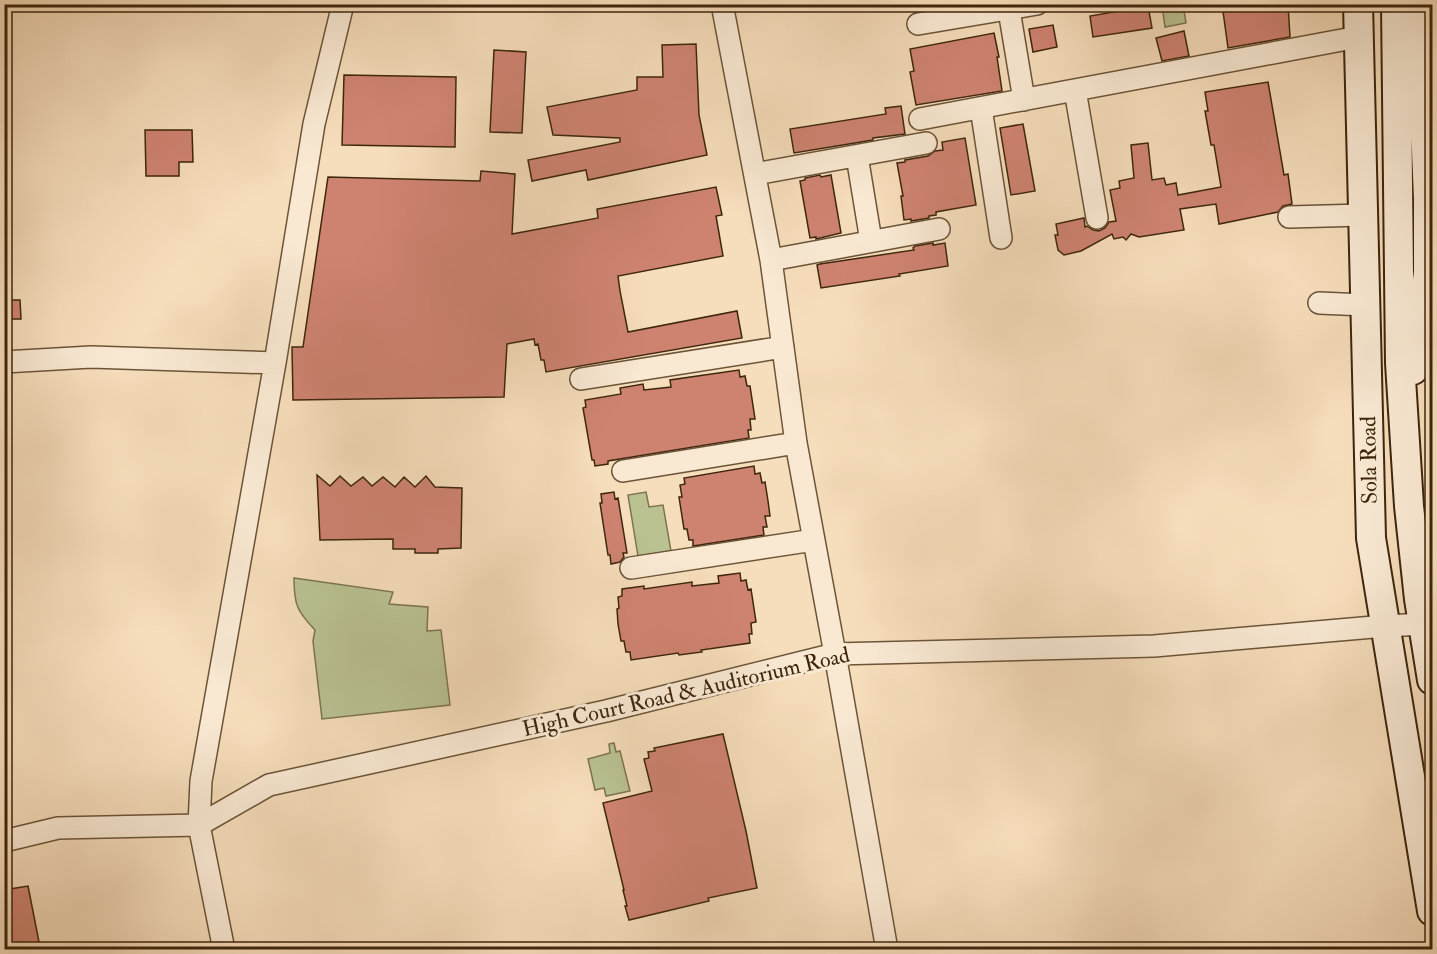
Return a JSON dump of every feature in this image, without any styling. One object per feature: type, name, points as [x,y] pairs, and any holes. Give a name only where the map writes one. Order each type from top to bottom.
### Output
[{"type":"main road","name":"Sola Road","points":[[1358,4],[1371,538],[1432,910]]},
{"type":"main road","name":"Sola Road","points":[[1395,4],[1400,363],[1409,506],[1428,623],[1432,680]]},
{"type":"main road","points":[[1404,423],[1430,267],[1420,4]]},
{"type":"street","points":[[224,950],[199,825],[201,781],[275,363],[314,124],[343,4]]},
{"type":"street","points":[[722,4],[771,260],[796,443],[836,654],[887,950]]},
{"type":"street","points":[[918,24],[1037,4]]},
{"type":"street","points":[[1009,7],[1024,100]]},
{"type":"street","points":[[920,119],[1358,37]]},
{"type":"street","points":[[1075,90],[1097,218]]},
{"type":"street","points":[[981,108],[1001,238]]},
{"type":"street","points":[[755,174],[926,143]]},
{"type":"street","points":[[857,156],[871,241]]},
{"type":"street","points":[[1289,217],[1363,215]]},
{"type":"street","points":[[771,260],[939,229]]},
{"type":"street","points":[[1319,303],[1365,305]]},
{"type":"street","points":[[581,379],[783,347]]},
{"type":"street","points":[[4,362],[91,357],[275,363]]},
{"type":"street","points":[[623,471],[796,443]]},
{"type":"street","points":[[631,568],[814,540]]},
{"type":"street","name":"High Court Road & Auditorium Road","points":[[4,841],[58,828],[199,825],[269,785],[606,711],[836,654],[1154,646],[1428,623]]},
{"type":"green space","points":[[1162,5],[1183,5],[1186,23],[1165,27]]},
{"type":"green space","points":[[646,492],[649,507],[663,505],[671,551],[638,556],[628,495]]},
{"type":"green space","points":[[294,578],[393,592],[389,604],[428,607],[427,631],[441,630],[450,705],[322,719],[313,641],[315,630],[298,607]]},
{"type":"green space","points":[[614,743],[616,752],[620,751],[630,791],[606,796],[604,788],[595,790],[588,759],[610,753],[609,744]]},
{"type":"building","points":[[1222,4],[1288,4],[1290,37],[1228,48]]},
{"type":"building","points":[[1148,6],[1152,28],[1093,37],[1090,16]]},
{"type":"building","points":[[1053,25],[1057,47],[1033,52],[1029,29]]},
{"type":"building","points":[[1184,31],[1189,56],[1162,61],[1156,38]]},
{"type":"building","points":[[994,33],[1002,91],[916,105],[910,72],[914,71],[910,49]]},
{"type":"building","points":[[696,44],[699,115],[707,155],[588,180],[586,170],[532,181],[528,160],[620,142],[620,138],[553,135],[547,107],[637,90],[637,77],[663,77],[662,45]]},
{"type":"building","points":[[494,50],[526,52],[522,133],[490,132]]},
{"type":"building","points":[[344,75],[456,77],[455,147],[342,145]]},
{"type":"building","points":[[1268,82],[1284,175],[1288,174],[1292,204],[1283,206],[1278,212],[1219,224],[1216,204],[1180,209],[1184,230],[1139,237],[1131,234],[1126,240],[1123,237],[1114,239],[1112,234],[1081,251],[1064,255],[1058,250],[1055,235],[1058,235],[1056,224],[1084,218],[1085,227],[1099,231],[1109,222],[1116,221],[1110,190],[1120,188],[1119,181],[1134,178],[1131,145],[1148,143],[1152,180],[1164,178],[1166,185],[1176,183],[1178,195],[1221,187],[1214,145],[1211,145],[1205,111],[1208,111],[1205,92]]},
{"type":"building","points":[[901,106],[905,134],[794,153],[790,129],[886,114],[885,108]]},
{"type":"building","points":[[1023,124],[1035,191],[1011,195],[1000,128]]},
{"type":"building","points":[[145,130],[192,130],[193,162],[179,162],[179,176],[146,176]]},
{"type":"building","points":[[965,138],[976,205],[936,212],[936,215],[929,216],[929,218],[904,220],[901,196],[903,196],[897,163],[943,150],[942,142]]},
{"type":"building","points":[[481,171],[515,174],[512,234],[598,218],[597,209],[716,187],[722,215],[716,216],[723,256],[618,276],[620,291],[628,332],[737,311],[742,338],[546,372],[544,360],[541,360],[538,344],[535,345],[534,339],[507,344],[504,397],[293,400],[292,347],[303,347],[328,177],[480,181]]},
{"type":"building","points":[[820,175],[821,177],[831,175],[841,233],[816,239],[816,237],[810,238],[800,181]]},
{"type":"building","points":[[933,243],[933,245],[945,243],[948,266],[821,288],[817,265],[914,250],[915,246]]},
{"type":"building","points":[[4,300],[20,300],[21,319],[4,319]]},
{"type":"building","points":[[739,370],[740,377],[745,376],[747,386],[750,386],[755,419],[750,419],[749,438],[608,461],[608,464],[595,466],[583,408],[586,407],[585,400],[621,394],[620,388],[643,384],[644,390],[671,387],[670,380]]},
{"type":"building","points":[[754,466],[755,474],[760,473],[762,483],[765,482],[768,501],[770,516],[765,516],[767,527],[763,527],[764,535],[693,546],[693,540],[689,540],[687,529],[684,529],[679,497],[682,497],[680,485],[685,484],[684,478]]},
{"type":"building","points":[[317,475],[330,486],[340,476],[351,486],[363,477],[372,486],[383,477],[395,487],[404,477],[415,487],[426,476],[435,487],[462,488],[461,548],[438,549],[438,553],[415,553],[415,549],[393,549],[393,539],[320,540]]},
{"type":"building","points":[[614,492],[615,499],[618,498],[627,553],[623,553],[624,557],[620,562],[611,564],[600,503],[602,503],[601,494]]},
{"type":"building","points":[[740,573],[741,581],[746,580],[748,590],[751,589],[756,622],[751,623],[750,643],[701,650],[702,652],[631,660],[630,652],[626,652],[624,641],[621,641],[618,624],[618,597],[622,596],[622,589],[644,586],[644,589],[692,582],[692,586],[719,583],[718,576]]},
{"type":"building","points":[[723,734],[757,888],[708,898],[709,901],[629,920],[603,803],[652,791],[644,759],[649,758],[648,752],[655,751],[654,748]]},
{"type":"building","points":[[28,886],[39,942],[4,949],[4,890]]}]
